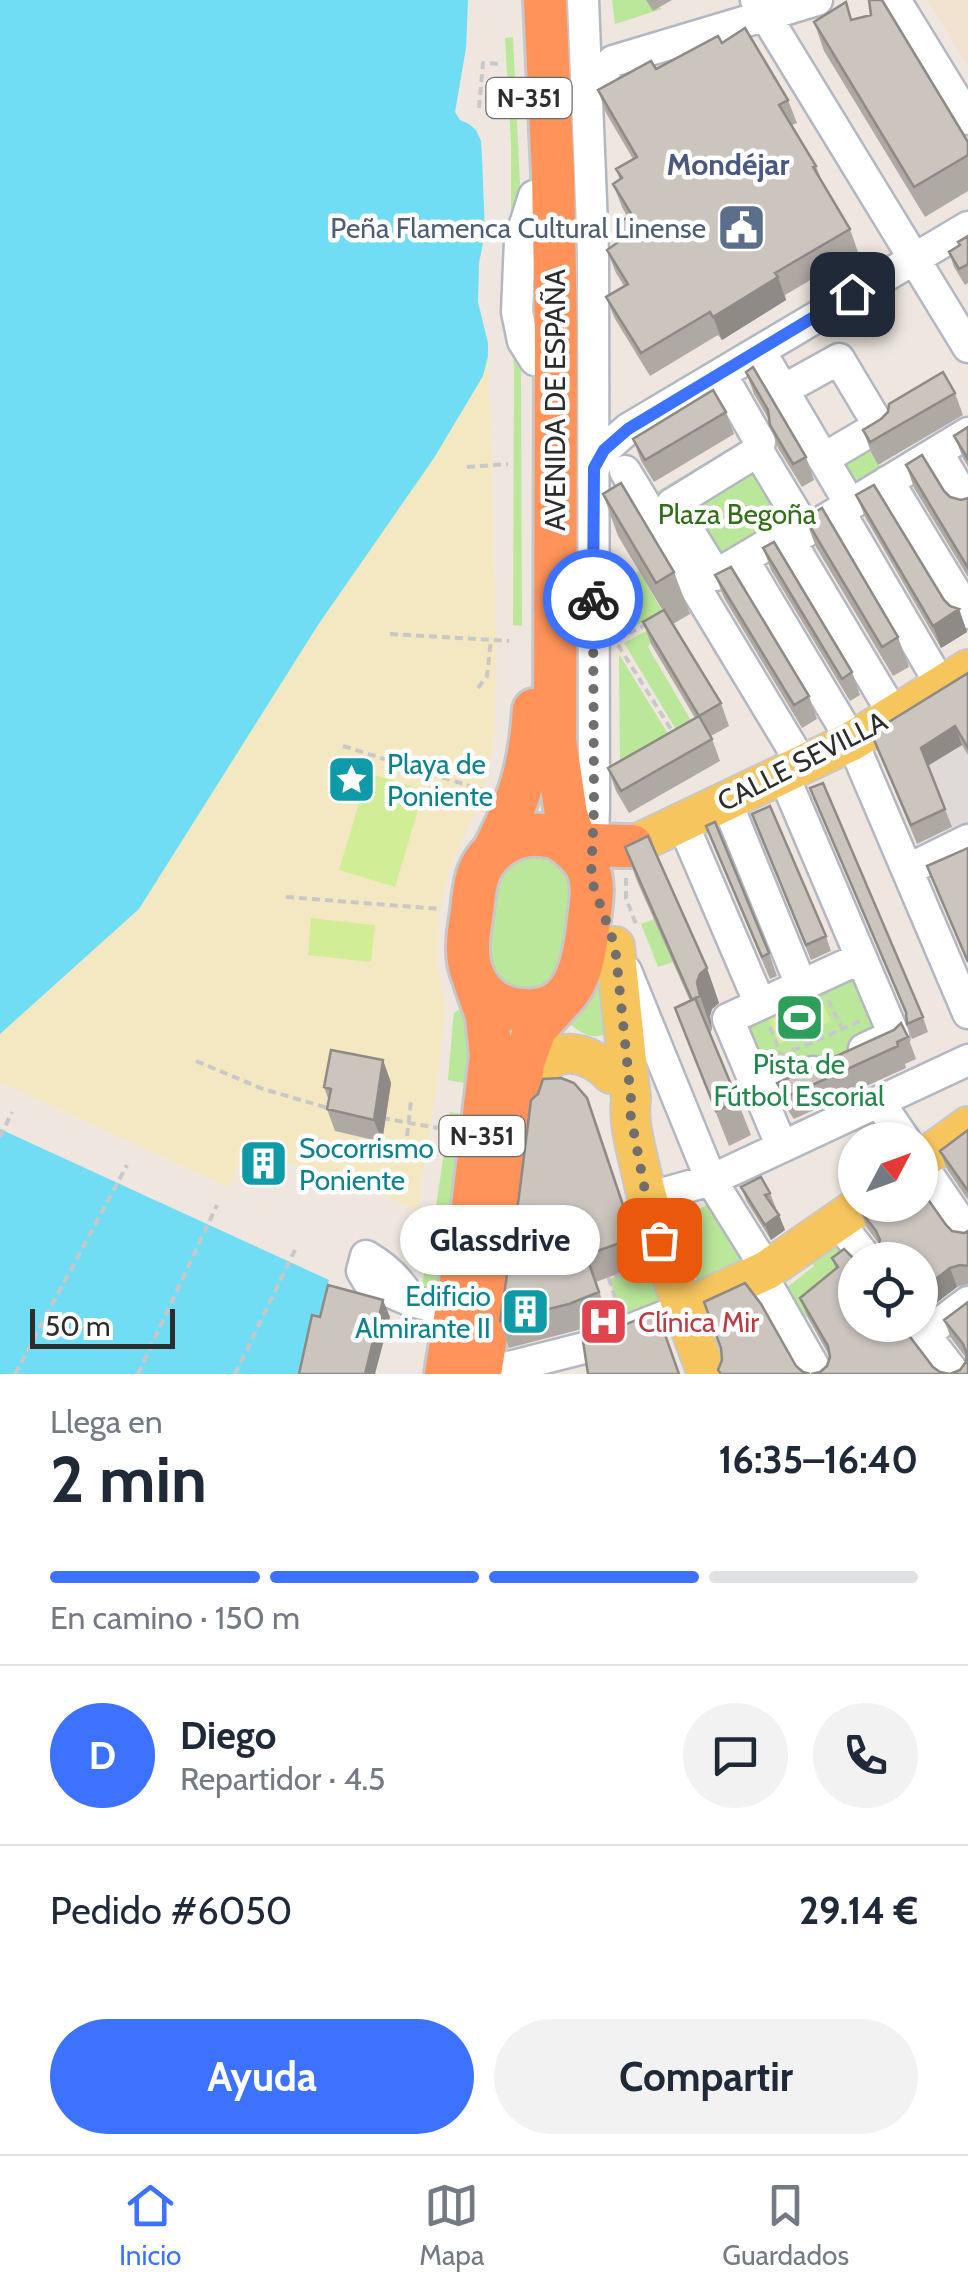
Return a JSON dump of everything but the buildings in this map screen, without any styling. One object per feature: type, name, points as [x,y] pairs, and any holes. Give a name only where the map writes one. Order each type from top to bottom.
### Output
[{"type":"highway","name":"AVENIDA DE ESPAÑA","points":[[494,850],[520,795],[532,736],[535,692],[534,196],[524,0]]},
{"type":"highway","name":"AVENIDA DE ESPAÑA","points":[[545,0],[556,314],[555,740],[560,786],[589,860]]},
{"type":"highway","points":[[494,850],[521,836],[538,834],[589,860],[602,903],[627,940]]},
{"type":"highway","name":"N-351","points":[[469,1373],[450,1312],[472,1214],[492,1056],[487,1016],[468,963],[467,943],[478,877],[494,850]]},
{"type":"highway","name":"N-351","points":[[450,1312],[504,1219],[523,1062],[543,1009],[580,974],[585,960],[589,860]]},
{"type":"highway","points":[[476,982],[496,1002],[543,1009]]},
{"type":"main road","name":"CALLE SEVILLA","points":[[589,860],[682,822],[852,741],[955,677]]},
{"type":"main road","points":[[627,940],[630,1112],[671,1301],[706,1374]]},
{"type":"main road","points":[[543,1009],[599,1057],[630,1112]]},
{"type":"main road","points":[[450,1312],[496,1316],[506,1294],[536,1076],[558,1055],[576,1053],[593,1058],[610,1074]]},
{"type":"main road","points":[[938,1148],[968,1126]]},
{"type":"main road","points":[[671,1301],[764,1272],[838,1221]]},
{"type":"street","name":"AVENIDA DE ESPAÑA","points":[[583,0],[593,252],[589,860]]},
{"type":"street","points":[[586,98],[613,61],[760,7],[817,0]]},
{"type":"street","points":[[895,0],[968,119]]},
{"type":"street","points":[[760,7],[968,347]]},
{"type":"street","points":[[585,40],[613,61]]},
{"type":"street","points":[[594,468],[604,450],[628,429],[968,226]]},
{"type":"street","points":[[760,350],[824,459],[844,508],[955,677]]},
{"type":"street","points":[[783,390],[838,359],[879,426],[824,459]]},
{"type":"street","points":[[721,374],[760,442],[758,451],[894,716]]},
{"type":"street","points":[[594,407],[610,426],[628,429]]},
{"type":"street","points":[[711,585],[968,434]]},
{"type":"street","points":[[661,508],[758,451]]},
{"type":"street","points":[[936,452],[968,504]]},
{"type":"street","points":[[625,471],[661,508],[711,585],[793,769],[861,958],[889,1023],[755,1083]]},
{"type":"street","points":[[888,481],[968,613]]},
{"type":"street","points":[[711,585],[801,531]]},
{"type":"street","points":[[747,566],[852,741],[968,1013]]},
{"type":"street","points":[[726,801],[810,981]]},
{"type":"street","points":[[682,822],[760,1004]]},
{"type":"street","points":[[907,870],[968,840]]},
{"type":"street","points":[[627,940],[711,1180],[764,1272],[812,1372]]},
{"type":"street","points":[[782,1147],[728,1020],[861,958]]},
{"type":"street","points":[[646,1196],[711,1180],[968,1060]]},
{"type":"street","points":[[879,1102],[892,1122]]},
{"type":"street","points":[[938,1189],[968,1233]]},
{"type":"street","points":[[368,1269],[380,1264],[393,1277],[450,1312]]},
{"type":"street","points":[[469,1373],[588,1360],[671,1301]]},
{"type":"street","points":[[938,1320],[968,1302]]},
{"type":"street","points":[[930,1342],[955,1374]]},
{"type":"path","points":[[480,108],[483,62],[502,64]]},
{"type":"path","points":[[467,467],[508,464]]},
{"type":"path","points":[[734,503],[743,504],[748,511],[747,519],[738,525],[730,523],[725,514],[734,503]]},
{"type":"path","points":[[660,617],[615,639],[675,737]]},
{"type":"path","points":[[390,634],[509,640]]},
{"type":"path","points":[[478,688],[486,676],[491,639]]},
{"type":"path","points":[[343,746],[494,794]]},
{"type":"path","points":[[589,860],[639,864],[626,876],[627,940]]},
{"type":"path","points":[[286,897],[450,910]]},
{"type":"path","points":[[810,981],[847,1042]]},
{"type":"path","points":[[760,1004],[787,1068]]},
{"type":"path","points":[[755,1083],[889,1023]]},
{"type":"path","points":[[196,1061],[264,1089],[329,1108]]},
{"type":"path","points":[[407,1136],[411,1101]]},
{"type":"path","points":[[0,1137],[12,1112]]},
{"type":"path","points":[[376,1117],[438,1128]]},
{"type":"path","points":[[15,1374],[127,1165]]},
{"type":"path","points":[[138,1374],[217,1205]]},
{"type":"path","points":[[235,1374],[296,1248]]},
{"type":"path","points":[[650,1266],[671,1301],[622,1320],[609,1279],[650,1266]]},
{"type":"shaded area","points":[[927,0],[968,0],[968,67]]},
{"type":"shaded area","points":[[962,745],[968,755],[968,849],[954,835],[927,766]]},
{"type":"green space","points":[[612,0],[646,0],[662,9],[615,24]]},
{"type":"green space","points":[[513,37],[520,184],[518,214],[511,224],[505,38]]},
{"type":"green space","points":[[512,344],[520,355],[521,375],[522,626],[513,625]]},
{"type":"green space","name":"Plaza Begoña","points":[[750,436],[811,528],[716,585],[648,497]]},
{"type":"green space","points":[[867,445],[881,469],[852,497],[833,465]]},
{"type":"green space","points":[[639,571],[662,611],[620,635],[619,582]]},
{"type":"green space","points":[[661,623],[648,647],[693,724],[678,733],[624,643]]},
{"type":"green space","points":[[619,654],[670,737],[620,766]]},
{"type":"green space","points":[[368,773],[424,790],[395,887],[339,870]]},
{"type":"green space","points":[[540,849],[573,872],[568,968],[536,995],[496,985],[482,946],[497,867]]},
{"type":"green space","points":[[311,918],[375,925],[371,962],[308,955]]},
{"type":"green space","points":[[654,919],[673,962],[658,967],[641,924]]},
{"type":"green space","points":[[861,958],[894,1035],[761,1096],[728,1019]]},
{"type":"green space","points":[[600,967],[608,1033],[591,1036],[568,1022]]},
{"type":"green space","name":"Pista de Fútbol Escorial","points":[[817,992],[831,1021],[779,1044],[767,1014]]},
{"type":"green space","points":[[463,1011],[470,1041],[469,1084],[448,1080],[454,1013]]},
{"type":"green space","points":[[450,1112],[463,1114],[449,1216],[435,1213]]},
{"type":"green space","points":[[715,1201],[756,1266],[701,1292],[677,1220]]},
{"type":"green space","points":[[839,1232],[846,1242],[838,1242],[838,1287],[796,1326],[785,1289],[814,1266],[806,1254]]},
{"type":"green space","points":[[429,1246],[447,1250],[440,1281],[427,1298],[420,1296]]},
{"type":"green space","points":[[650,1266],[662,1303],[622,1319],[609,1279]]},
{"type":"sand","name":"Playa de Poniente","points":[[488,356],[495,730],[489,770],[449,869],[439,915],[437,961],[445,1011],[417,1211],[349,1179],[288,1163],[282,1179],[237,1166],[230,1188],[0,1082],[0,1034],[139,909],[318,625],[434,458],[482,376]]},
{"type":"water","points":[[0,0],[468,0],[466,48],[455,112],[476,130],[481,141],[485,233],[478,302],[488,356],[483,376],[434,458],[318,625],[139,909],[0,1034]]},
{"type":"water","points":[[0,1129],[329,1280],[303,1374],[0,1374]]},
{"type":"way so far","points":[[593,599],[591,879],[615,946],[634,1144],[659,1240]]},
{"type":"place","name":"Peña Flamenca Cultural Linense","points":[[741,228]]},
{"type":"place","name":"Playa de Poniente","points":[[352,780]]},
{"type":"place","name":"Pista de Fútbol Escorial","points":[[799,1017]]},
{"type":"place","name":"Socorrismo Poniente","points":[[264,1164]]},
{"type":"place","name":"Glassdrive","points":[[659,1240]]},
{"type":"place","name":"Edificio Almirante II","points":[[526,1312]]},
{"type":"place","name":"Clínica Mir","points":[[603,1322]]},
{"type":"district","name":"Mondéjar","points":[[728,164]]},
{"type":"route","points":[[593,599],[594,468],[599,456],[628,429],[852,294]]}]
